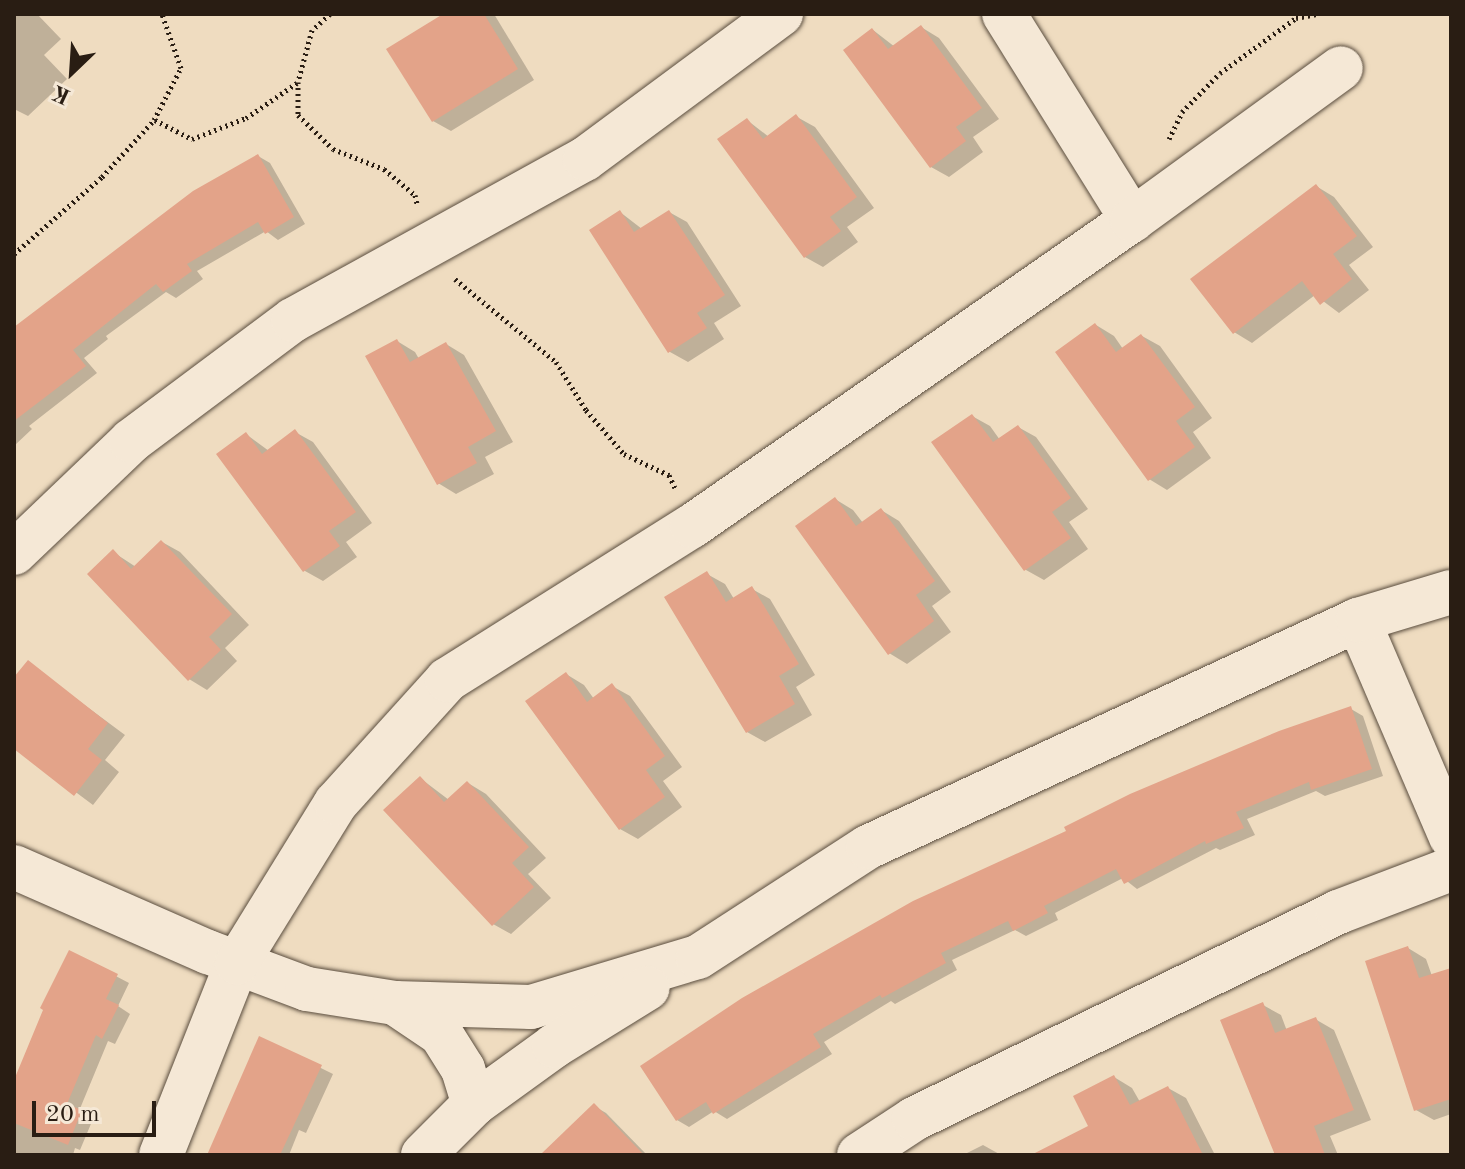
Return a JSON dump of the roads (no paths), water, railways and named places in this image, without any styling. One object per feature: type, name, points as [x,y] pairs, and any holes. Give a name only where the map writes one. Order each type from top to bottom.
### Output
[{"type":"street","points":[[14,553],[131,441],[293,320],[585,159],[781,14]]},
{"type":"street","points":[[1004,14],[1132,220]]},
{"type":"street","points":[[161,1155],[237,963],[336,803],[447,680],[692,526],[1132,220],[1341,68]]},
{"type":"street","points":[[423,1155],[474,1104],[554,1046],[868,847],[1358,620],[1451,592]]},
{"type":"street","points":[[1358,620],[1451,837]]},
{"type":"street","points":[[14,867],[237,963],[307,989],[395,1003],[531,1007],[698,957]]},
{"type":"street","points":[[859,1155],[914,1119],[1323,919],[1451,869]]},
{"type":"street","points":[[395,1003],[441,1034],[463,1069],[474,1104]]}]
